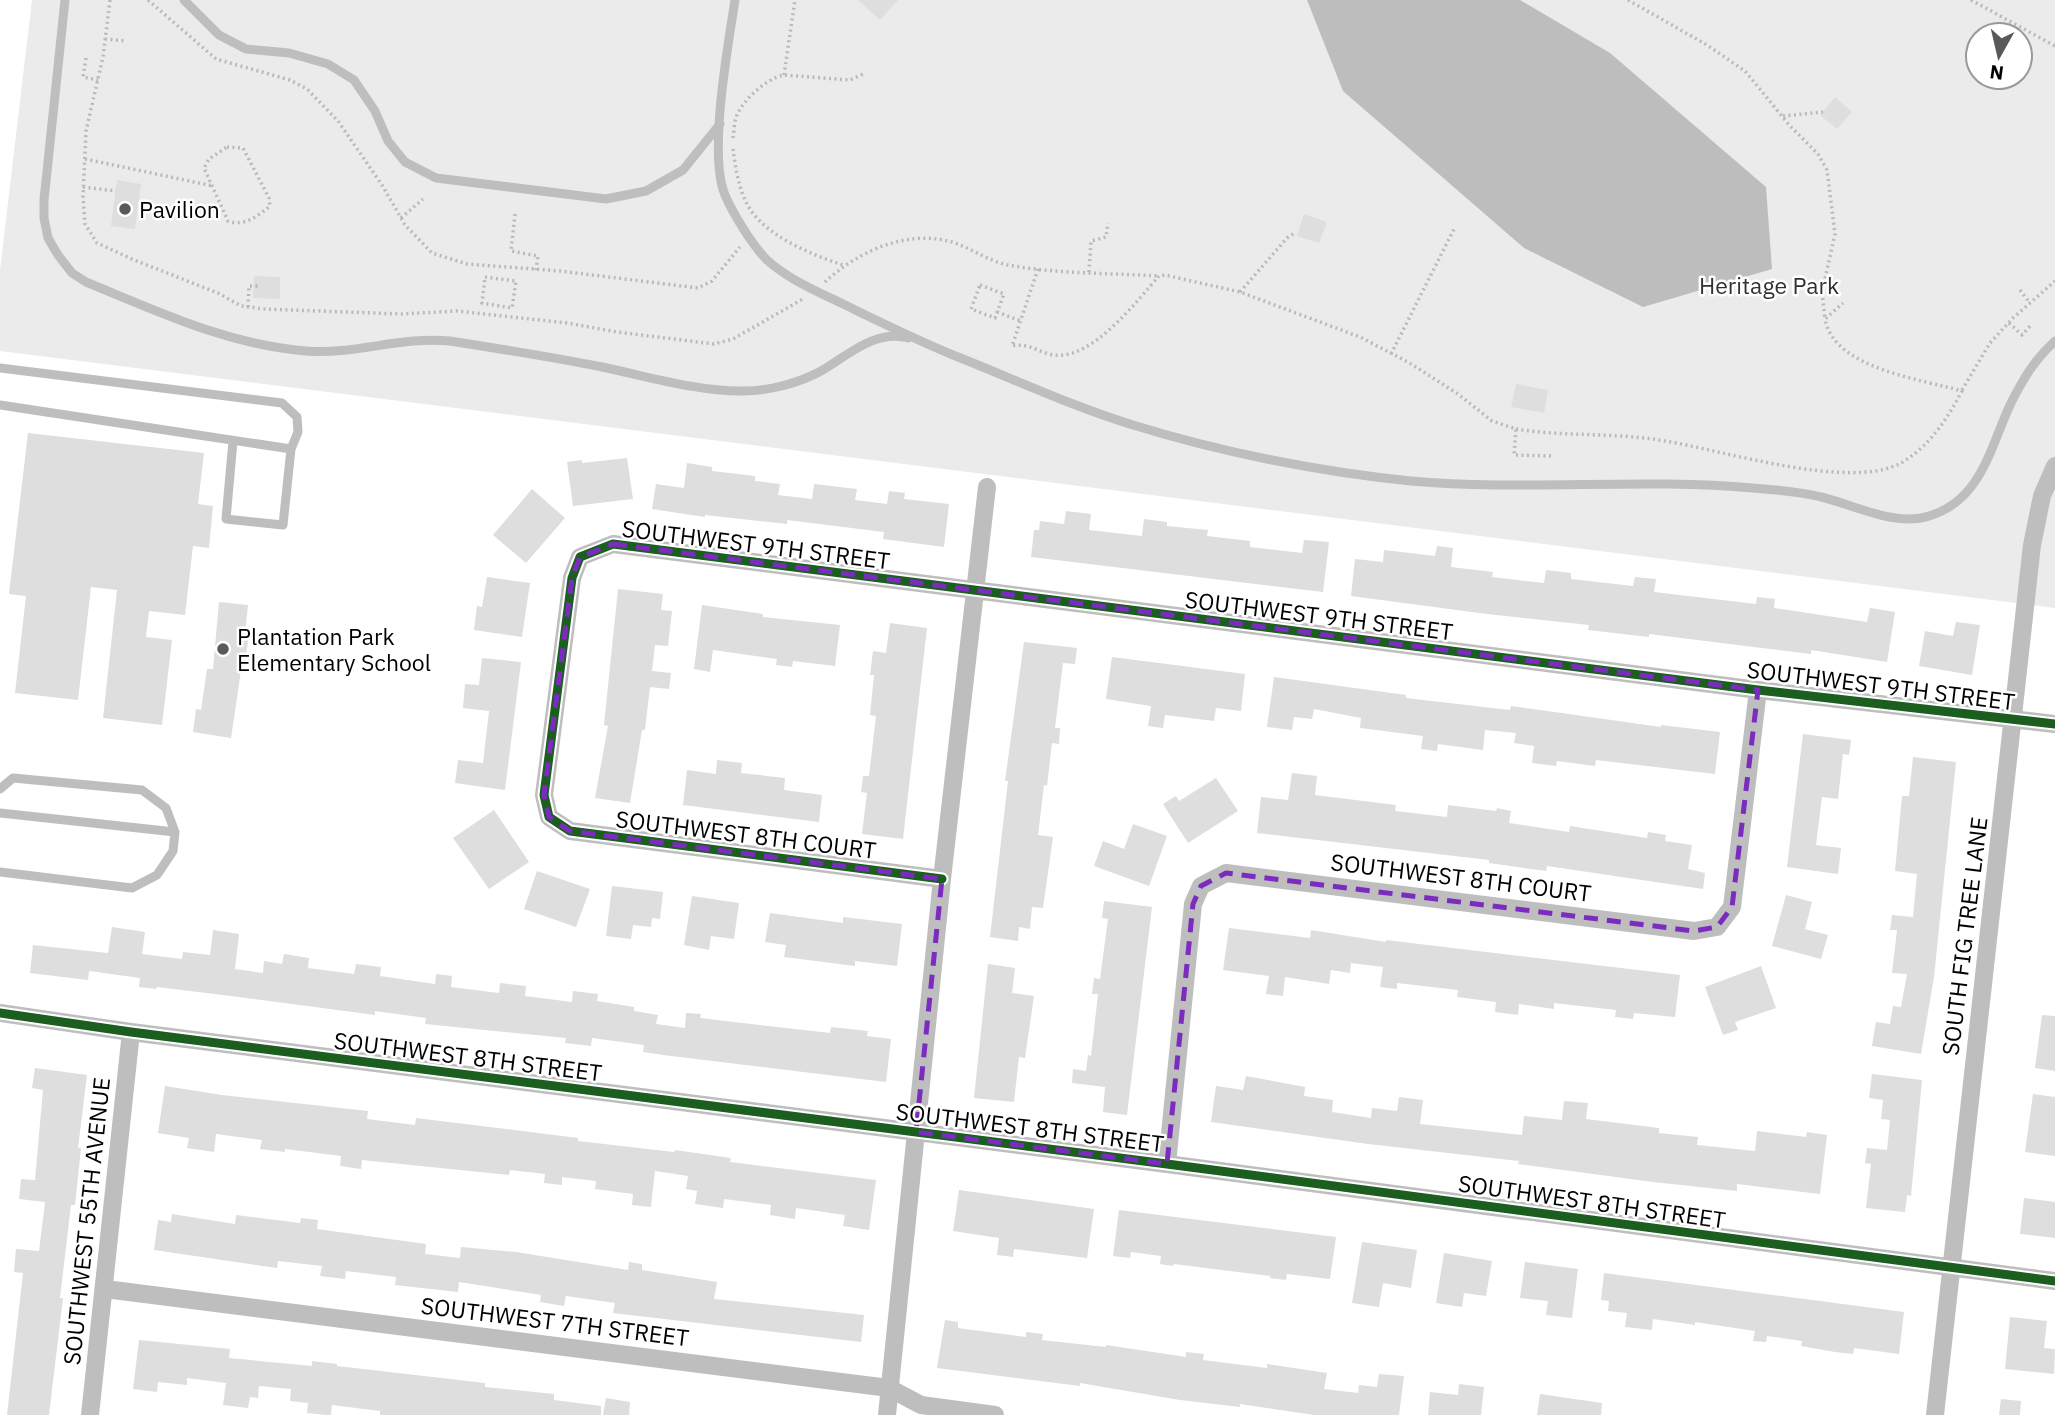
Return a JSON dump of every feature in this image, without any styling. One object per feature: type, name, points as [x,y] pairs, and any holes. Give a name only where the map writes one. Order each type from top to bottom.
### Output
[{"type":"street","name":"SOUTH FIG TREE LANE","points":[[1935,1415],[2032,545],[2042,496],[2055,466]]},
{"type":"street","points":[[887,1415],[942,879],[987,487]]},
{"type":"street","name":"SOUTHWEST 9TH STREET","points":[[549,817],[544,795],[572,578],[580,557],[613,544],[1758,690],[2055,724]]},
{"type":"street","name":"SOUTHWEST 8TH COURT","points":[[1167,1164],[1193,904],[1201,886],[1226,873],[1694,931],[1717,927],[1732,907],[1758,690]]},
{"type":"street","name":"SOUTHWEST 8TH COURT","points":[[549,817],[570,831],[942,879]]},
{"type":"street","name":"SOUTHWEST 8TH STREET","points":[[0,1013],[2055,1281]]},
{"type":"street","name":"SOUTHWEST 55TH AVENUE","points":[[90,1415],[131,1032]]},
{"type":"street","name":"SOUTHWEST 7TH STREET","points":[[105,1289],[889,1388],[921,1405],[996,1415]]},
{"type":"lane","points":[[65,0],[44,200],[48,238],[72,273],[86,282],[194,326],[252,343],[307,351],[367,349],[433,339],[450,341],[604,368],[653,380],[744,391],[779,386],[819,372],[862,345],[878,339],[901,336],[919,341]]},
{"type":"lane","points":[[184,0],[219,35],[246,48],[289,53],[328,64],[354,80],[374,111],[388,141],[405,162],[436,178],[606,199],[646,191],[683,170],[720,124]]},
{"type":"lane","points":[[735,0],[720,124],[719,159],[724,193],[748,234],[767,259],[800,283],[919,341],[1132,425],[1200,443],[1275,460],[1412,481],[1750,487],[1817,496],[1895,517],[1914,519],[1947,509],[1974,486],[2022,381],[2037,357],[2055,341]]},
{"type":"lane","points":[[0,368],[282,403],[297,417],[298,432],[291,449],[284,525],[226,519],[233,441]]},
{"type":"lane","points":[[0,405],[291,449]]},
{"type":"lane","points":[[0,789],[13,778],[142,790],[166,808],[175,832],[173,851],[157,875],[132,888],[0,872]]},
{"type":"lane","points":[[0,813],[175,832]]},
{"type":"path","points":[[110,0],[98,80],[86,131],[83,187],[85,225],[97,243],[218,293],[241,306],[401,314],[457,311],[567,323],[714,344],[733,340],[811,294]]},
{"type":"path","points":[[784,75],[795,0]]},
{"type":"path","points":[[1628,0],[1707,45],[1745,71],[1818,154],[1827,170],[1835,234],[1822,292],[1825,319],[1829,333],[1837,345],[1847,354],[1881,368],[1962,391]]},
{"type":"path","points":[[1971,0],[2055,46]]},
{"type":"path","points":[[105,39],[126,41]]},
{"type":"path","points":[[86,58],[83,77],[98,80]]},
{"type":"path","points":[[843,265],[817,256],[786,240],[756,217],[745,199],[737,176],[732,144],[737,114],[757,89],[774,77],[784,75],[850,80],[863,74]]},
{"type":"path","points":[[290,80],[307,89],[338,121],[401,218],[432,253],[467,264],[698,288],[712,281],[742,244]]},
{"type":"path","points":[[1782,116],[1823,112]]},
{"type":"path","points":[[226,147],[243,148],[269,198],[270,206],[257,217],[236,224],[228,221],[213,186],[204,168],[209,159],[226,147]]},
{"type":"path","points":[[85,159],[213,186]]},
{"type":"path","points":[[83,187],[116,191]]},
{"type":"path","points":[[401,218],[424,199]]},
{"type":"path","points":[[515,214],[511,251],[538,256],[537,270]]},
{"type":"path","points":[[1089,272],[1091,241],[1106,237],[1108,223]]},
{"type":"path","points":[[1391,354],[1454,229]]},
{"type":"path","points":[[1240,292],[1287,238],[1296,232]]},
{"type":"path","points":[[822,285],[843,265],[905,238],[946,240],[1005,264],[1038,269],[1165,275],[1240,292],[1360,337],[1458,394],[1493,421],[1516,429],[1545,434],[1628,436],[1662,440],[1781,466],[1818,471],[1877,470],[1899,464],[1916,452],[1943,425],[1990,342],[2055,281]]},
{"type":"path","points":[[1038,269],[1012,346],[1021,344],[1055,355],[1085,349],[1121,319],[1159,276]]},
{"type":"path","points":[[485,277],[516,281],[512,308],[504,307],[482,303],[485,277]]},
{"type":"path","points":[[981,285],[1004,294],[997,312],[995,318],[971,309],[981,285]]},
{"type":"path","points":[[248,307],[249,286],[259,286]]},
{"type":"path","points":[[2020,290],[2030,303]]},
{"type":"path","points":[[1825,319],[1843,303]]},
{"type":"path","points":[[503,316],[504,307]]},
{"type":"path","points":[[997,312],[1021,321]]},
{"type":"path","points":[[2009,323],[2022,335],[2032,324]]},
{"type":"path","points":[[1516,429],[1514,455],[1553,456]]},
{"type":"highlighted area","points":[[613,544],[1758,690],[1732,907],[1717,927],[1694,931],[1226,873],[1201,886],[1193,904],[1167,1164],[916,1132],[942,879],[570,831],[549,817],[544,795],[572,578],[580,557]]},
{"type":"green space","name":"Heritage Park","points":[[32,0],[2055,0],[2055,608],[0,351],[0,270]]},
{"type":"shaded area","points":[[1307,0],[1520,0],[1610,53],[1766,187],[1772,269],[1643,307],[1524,248],[1343,91]]},
{"type":"building","points":[[858,0],[898,0],[880,20]]},
{"type":"building","points":[[1835,97],[1852,112],[1837,129],[1820,115]]},
{"type":"building","name":"Pavilion","points":[[117,180],[141,184],[135,229],[111,226]]},
{"type":"building","points":[[1304,214],[1327,222],[1319,243],[1297,236]]},
{"type":"building","points":[[254,276],[280,277],[280,299],[253,298]]},
{"type":"building","points":[[1516,384],[1548,390],[1544,413],[1511,407]]},
{"type":"building","points":[[28,433],[204,453],[198,504],[213,506],[209,548],[193,546],[185,615],[149,611],[146,637],[172,640],[162,725],[103,718],[117,590],[91,587],[78,700],[15,693],[26,596],[9,594]]},
{"type":"building","points":[[627,458],[633,499],[573,506],[567,462]]},
{"type":"building","points":[[687,463],[712,467],[712,471],[755,476],[755,481],[780,484],[778,495],[812,499],[814,484],[857,489],[855,500],[887,504],[889,491],[905,493],[904,499],[949,504],[944,547],[883,539],[884,532],[787,520],[787,524],[705,517],[652,509],[656,484],[684,488]]},
{"type":"building","points":[[532,489],[565,518],[526,563],[493,535]]},
{"type":"building","points":[[1066,511],[1091,514],[1089,530],[1142,536],[1144,519],[1167,522],[1167,526],[1208,530],[1207,536],[1250,541],[1250,547],[1302,553],[1304,540],[1329,542],[1323,592],[1031,557],[1034,530],[1039,530],[1040,521],[1064,524]]},
{"type":"building","points":[[1437,546],[1453,548],[1451,567],[1493,572],[1492,577],[1544,583],[1546,570],[1571,573],[1571,579],[1633,586],[1635,577],[1656,579],[1654,592],[1756,604],[1757,597],[1775,599],[1774,608],[1867,622],[1870,608],[1895,612],[1887,662],[1811,650],[1811,654],[1649,634],[1649,637],[1588,630],[1589,625],[1351,596],[1355,559],[1383,562],[1384,550],[1435,556]]},
{"type":"building","points":[[487,577],[530,583],[522,637],[474,630],[477,606],[482,607]]},
{"type":"building","points":[[618,589],[663,594],[661,610],[672,611],[668,646],[655,645],[652,671],[671,673],[669,689],[650,687],[645,730],[642,730],[630,803],[595,798],[608,726],[604,725]]},
{"type":"building","points":[[219,602],[248,605],[245,634],[249,634],[231,738],[193,732],[196,709],[201,710],[207,669],[213,669]]},
{"type":"building","points":[[702,605],[763,614],[763,617],[840,625],[835,666],[793,661],[792,667],[776,665],[777,659],[713,650],[710,672],[694,669]]},
{"type":"building","points":[[1956,622],[1980,625],[1972,675],[1919,666],[1925,631],[1953,636]]},
{"type":"building","points":[[890,623],[927,628],[903,839],[862,834],[867,793],[861,792],[863,776],[869,776],[876,716],[870,715],[874,675],[870,675],[873,651],[886,653]]},
{"type":"building","points":[[1024,642],[1077,648],[1075,664],[1063,663],[1055,728],[1060,728],[1059,744],[1052,743],[1047,786],[1044,785],[1038,835],[1053,837],[1043,908],[1032,907],[1030,929],[1019,927],[1018,941],[990,937],[1008,781],[1005,781]]},
{"type":"building","points":[[1112,657],[1245,674],[1241,711],[1216,708],[1214,721],[1165,715],[1163,728],[1148,726],[1151,706],[1106,699]]},
{"type":"building","points":[[482,658],[521,662],[505,790],[455,783],[458,760],[483,763],[489,711],[463,708],[465,684],[479,685]]},
{"type":"building","points":[[1274,677],[1406,695],[1406,698],[1510,710],[1511,706],[1661,727],[1720,732],[1715,774],[1596,760],[1595,766],[1557,761],[1556,766],[1532,763],[1534,746],[1514,743],[1516,733],[1485,730],[1483,750],[1438,744],[1437,751],[1421,749],[1423,736],[1360,728],[1361,718],[1314,709],[1312,719],[1294,717],[1292,730],[1267,727]]},
{"type":"building","points":[[1803,734],[1851,740],[1849,755],[1843,754],[1838,799],[1822,797],[1816,845],[1841,848],[1838,874],[1787,867]]},
{"type":"building","points":[[1913,757],[1956,762],[1934,977],[1921,1054],[1872,1046],[1876,1022],[1890,1024],[1893,1006],[1901,1007],[1907,974],[1892,973],[1897,930],[1890,930],[1892,915],[1913,917],[1917,874],[1895,871],[1902,796],[1909,796]]},
{"type":"building","points":[[717,760],[742,763],[741,773],[785,778],[784,790],[822,795],[819,822],[683,805],[687,770],[716,774]]},
{"type":"building","points":[[1292,773],[1317,776],[1315,795],[1396,805],[1395,811],[1447,817],[1448,805],[1496,811],[1497,808],[1511,811],[1509,823],[1569,832],[1570,826],[1647,838],[1648,832],[1666,835],[1665,841],[1692,845],[1688,869],[1705,873],[1703,889],[1547,866],[1546,871],[1489,863],[1489,860],[1257,833],[1261,797],[1288,800]]},
{"type":"building","points":[[1216,778],[1238,811],[1188,843],[1163,804],[1176,796],[1179,801]]},
{"type":"building","points":[[494,810],[529,862],[489,889],[453,838]]},
{"type":"building","points":[[1133,824],[1167,836],[1149,886],[1094,866],[1103,841],[1124,849]]},
{"type":"building","points":[[537,871],[590,889],[576,927],[524,909]]},
{"type":"building","points":[[612,886],[663,892],[660,919],[652,918],[651,927],[633,925],[631,939],[606,936]]},
{"type":"building","points":[[1786,895],[1812,902],[1805,929],[1828,935],[1821,959],[1772,946]]},
{"type":"building","points":[[692,896],[739,903],[734,939],[711,936],[709,950],[684,945]]},
{"type":"building","points":[[1104,901],[1152,907],[1127,1115],[1103,1112],[1105,1087],[1072,1083],[1073,1069],[1086,1071],[1088,1055],[1091,1056],[1098,994],[1092,994],[1094,978],[1100,979],[1108,919],[1102,918]]},
{"type":"building","points":[[770,913],[843,923],[843,917],[902,924],[897,966],[855,961],[855,966],[784,957],[786,945],[765,942]]},
{"type":"building","points":[[112,927],[145,932],[142,954],[182,959],[183,952],[210,955],[213,930],[239,934],[235,969],[263,973],[264,961],[282,964],[284,954],[309,958],[308,968],[354,974],[356,964],[381,967],[380,976],[435,984],[436,974],[452,976],[451,987],[499,993],[500,983],[526,986],[525,996],[572,1002],[573,991],[598,994],[597,1001],[634,1007],[634,1011],[658,1015],[656,1024],[685,1028],[686,1013],[701,1014],[700,1018],[830,1033],[831,1027],[868,1031],[867,1036],[891,1039],[886,1082],[663,1055],[643,1052],[644,1045],[592,1038],[591,1046],[565,1043],[566,1038],[425,1024],[426,1018],[375,1011],[375,1015],[157,987],[139,987],[140,978],[89,971],[88,980],[30,973],[33,945],[108,953]]},
{"type":"building","points":[[1229,928],[1310,938],[1311,930],[1386,942],[1680,975],[1675,1017],[1634,1013],[1633,1019],[1615,1017],[1616,1010],[1554,1003],[1554,1009],[1519,1004],[1518,1015],[1495,1012],[1496,1002],[1457,997],[1458,990],[1397,983],[1397,989],[1380,987],[1383,967],[1351,963],[1350,973],[1331,970],[1329,984],[1285,977],[1283,996],[1266,994],[1269,976],[1223,970]]},
{"type":"building","points":[[988,964],[1015,968],[1012,993],[1034,996],[1025,1058],[1019,1057],[1014,1102],[974,1098]]},
{"type":"building","points":[[1761,966],[1776,1008],[1735,1022],[1738,1030],[1723,1035],[1705,987]]},
{"type":"building","points":[[2042,1015],[2055,1016],[2055,1071],[2035,1068]]},
{"type":"building","points":[[35,1068],[87,1075],[78,1148],[81,1148],[75,1205],[71,1205],[49,1415],[7,1415],[23,1273],[14,1272],[16,1249],[39,1251],[45,1202],[19,1199],[21,1179],[35,1180],[43,1090],[32,1088]]},
{"type":"building","points":[[1872,1074],[1922,1080],[1911,1196],[1907,1195],[1905,1212],[1866,1208],[1871,1164],[1865,1163],[1867,1148],[1887,1150],[1890,1120],[1881,1119],[1883,1100],[1869,1098]]},
{"type":"building","points":[[1246,1076],[1305,1087],[1304,1096],[1333,1100],[1332,1112],[1371,1118],[1372,1108],[1397,1111],[1399,1097],[1423,1100],[1420,1124],[1522,1135],[1524,1116],[1562,1120],[1564,1101],[1588,1103],[1586,1119],[1659,1128],[1659,1133],[1698,1137],[1697,1145],[1755,1151],[1757,1131],[1806,1137],[1807,1132],[1827,1135],[1820,1194],[1737,1184],[1737,1191],[1653,1182],[1518,1164],[1519,1161],[1368,1144],[1211,1122],[1216,1086],[1243,1090]]},
{"type":"building","points":[[165,1086],[368,1111],[367,1119],[415,1125],[416,1118],[578,1138],[578,1141],[675,1150],[731,1158],[730,1162],[876,1180],[869,1230],[843,1226],[845,1215],[796,1208],[795,1219],[770,1215],[771,1205],[724,1199],[723,1208],[695,1204],[697,1191],[686,1189],[688,1176],[655,1171],[651,1207],[632,1205],[633,1194],[595,1189],[596,1181],[562,1177],[562,1185],[544,1183],[545,1174],[510,1170],[509,1175],[362,1160],[361,1169],[340,1166],[341,1156],[285,1149],[285,1152],[260,1149],[262,1140],[216,1134],[214,1152],[187,1148],[189,1138],[158,1133]]},
{"type":"building","points":[[2033,1094],[2055,1097],[2055,1156],[2025,1152]]},
{"type":"building","points":[[959,1190],[1094,1209],[1087,1258],[1014,1249],[1013,1257],[997,1255],[999,1238],[953,1231]]},
{"type":"building","points":[[2024,1198],[2055,1202],[2055,1238],[2020,1234]]},
{"type":"building","points":[[1119,1210],[1336,1237],[1330,1279],[1287,1274],[1286,1280],[1174,1264],[1173,1266],[1160,1264],[1161,1256],[1131,1252],[1130,1258],[1113,1256]]},
{"type":"building","points":[[172,1214],[235,1224],[236,1215],[300,1223],[301,1218],[318,1220],[317,1229],[426,1244],[425,1254],[460,1258],[461,1247],[516,1252],[628,1270],[629,1262],[642,1264],[642,1270],[717,1282],[714,1299],[864,1315],[861,1342],[613,1313],[615,1303],[566,1296],[564,1306],[540,1302],[541,1295],[459,1282],[458,1292],[395,1285],[396,1277],[346,1271],[345,1279],[320,1276],[322,1266],[278,1261],[277,1268],[154,1250],[158,1220],[171,1222]]},
{"type":"building","points":[[1362,1242],[1417,1250],[1411,1288],[1383,1283],[1379,1307],[1352,1303]]},
{"type":"building","points":[[1444,1253],[1492,1261],[1486,1296],[1464,1293],[1462,1307],[1436,1303]]},
{"type":"building","points":[[1525,1262],[1578,1269],[1572,1318],[1546,1315],[1548,1301],[1520,1298]]},
{"type":"building","points":[[1604,1273],[1904,1312],[1899,1354],[1854,1348],[1853,1354],[1835,1352],[1801,1346],[1802,1341],[1767,1336],[1766,1342],[1753,1341],[1755,1331],[1695,1322],[1695,1325],[1653,1319],[1652,1330],[1625,1327],[1627,1313],[1608,1311],[1609,1301],[1601,1300]]},
{"type":"building","points":[[2010,1317],[2047,1321],[2044,1348],[2055,1349],[2054,1374],[2005,1369]]},
{"type":"building","points":[[945,1320],[958,1322],[958,1328],[1026,1337],[1026,1332],[1043,1334],[1042,1340],[1106,1345],[1186,1357],[1186,1352],[1204,1354],[1203,1360],[1267,1368],[1267,1364],[1327,1373],[1324,1389],[1358,1393],[1359,1385],[1377,1387],[1379,1374],[1404,1376],[1399,1415],[1314,1415],[1240,1404],[1240,1407],[1180,1400],[1080,1383],[1080,1386],[937,1368]]},
{"type":"building","points":[[139,1340],[230,1349],[229,1358],[312,1366],[312,1361],[485,1383],[485,1387],[554,1394],[554,1400],[601,1406],[601,1415],[380,1415],[380,1411],[332,1405],[331,1415],[327,1415],[307,1413],[308,1403],[290,1401],[291,1389],[259,1386],[258,1398],[250,1397],[248,1408],[223,1405],[226,1383],[187,1378],[187,1385],[158,1382],[157,1392],[133,1389]]},
{"type":"building","points":[[1459,1384],[1484,1387],[1481,1415],[1428,1415],[1430,1392],[1458,1395]]},
{"type":"building","points":[[1540,1394],[1602,1403],[1601,1415],[1537,1415]]},
{"type":"building","points":[[606,1398],[630,1402],[629,1415],[603,1415]]},
{"type":"building","points":[[2001,1399],[2021,1401],[2020,1415],[1999,1415]]},
{"type":"cycle path","points":[[942,879],[570,831],[549,817],[544,795],[572,578],[580,557],[613,544],[1758,690],[2055,724]]},
{"type":"cycle path","points":[[0,1013],[2055,1281]]},
{"type":"place","name":"Pavilion","points":[[125,209]]},
{"type":"place","name":"Plantation Park Elementary School","points":[[223,649]]}]
